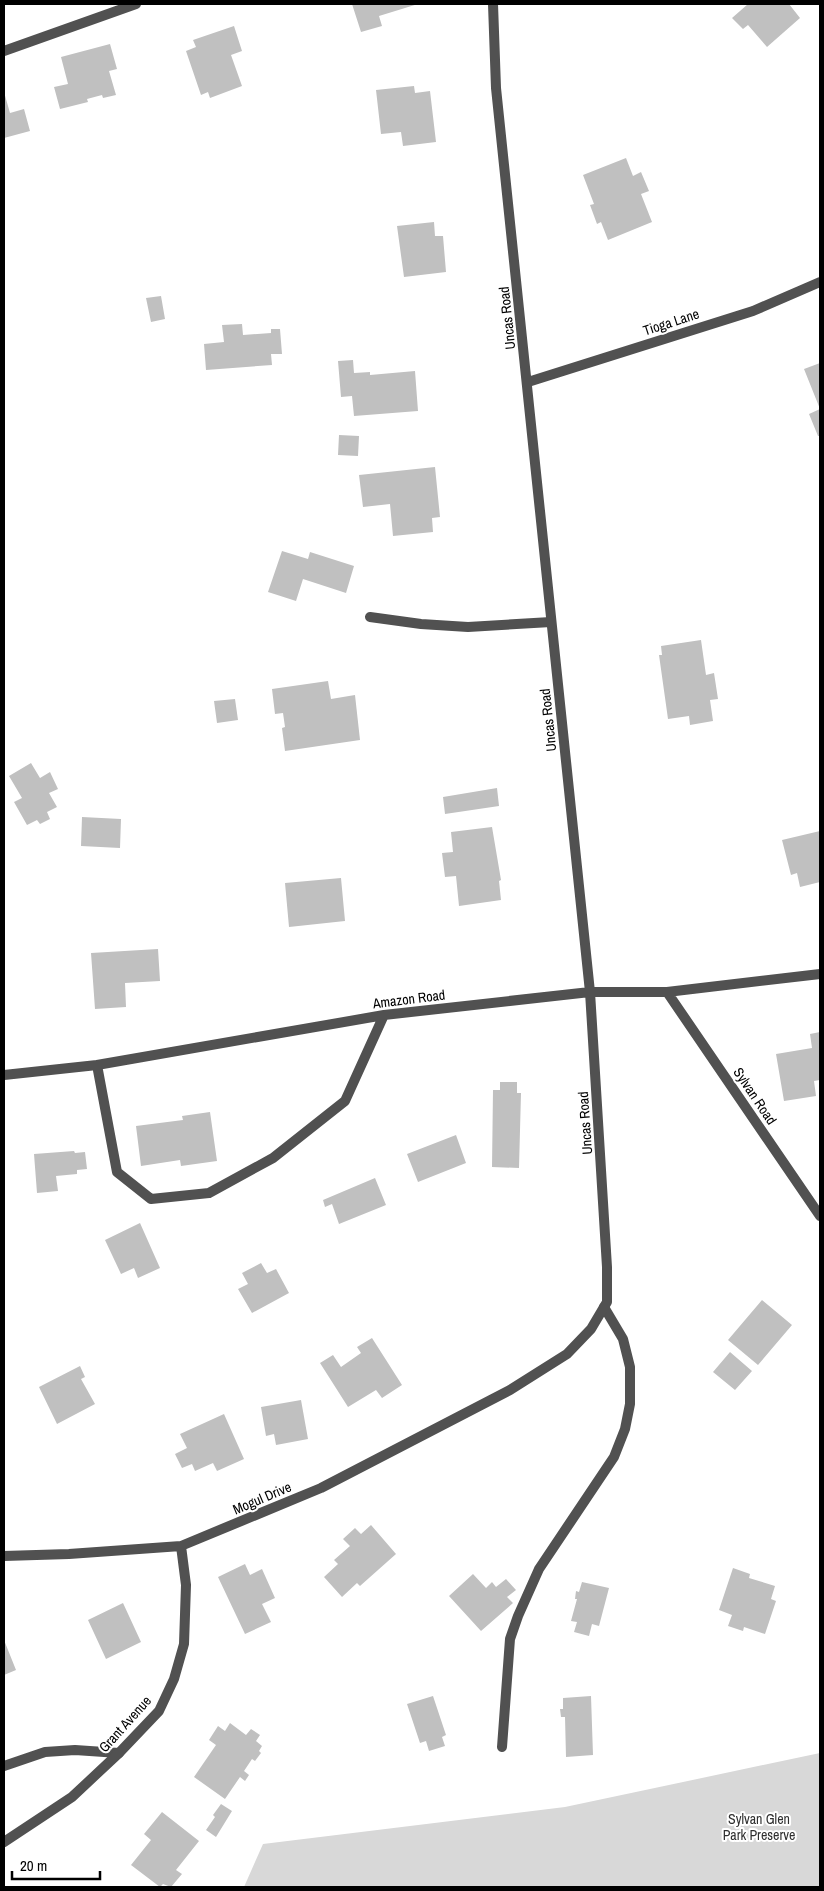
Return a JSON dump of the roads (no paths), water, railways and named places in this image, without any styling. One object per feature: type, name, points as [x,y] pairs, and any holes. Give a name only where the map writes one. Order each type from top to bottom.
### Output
[{"type":"street","points":[[4,51],[136,4]]},
{"type":"street","name":"Uncas Road","points":[[493,4],[496,88],[590,992],[607,1267],[607,1302],[591,1329],[567,1354],[510,1390]]},
{"type":"street","name":"Tioga Lane","points":[[528,382],[753,311],[820,282]]},
{"type":"street","points":[[370,617],[421,624],[468,627],[551,622]]},
{"type":"street","name":"Amazon Road","points":[[4,1075],[97,1065],[384,1015],[590,992],[666,992],[820,974]]},
{"type":"street","name":"Sylvan Road","points":[[666,992],[820,1216]]},
{"type":"street","points":[[97,1065],[117,1172],[151,1199],[209,1194],[273,1158],[344,1101],[384,1015]]},
{"type":"street","points":[[502,1747],[510,1639],[518,1616],[539,1569],[614,1457],[625,1429],[630,1404],[630,1367],[623,1339],[604,1307]]},
{"type":"street","name":"Mogul Drive","points":[[4,1556],[69,1554],[181,1546],[321,1488],[510,1390]]},
{"type":"street","name":"Grant Avenue","points":[[4,1842],[72,1798],[159,1711],[179,1662],[184,1644],[186,1585],[181,1546]]},
{"type":"street","points":[[4,1766],[45,1752],[75,1750],[119,1753]]},
{"type":"park label","name":"Sylvan Glen Park Preserve","points":[[759,1828]]}]
